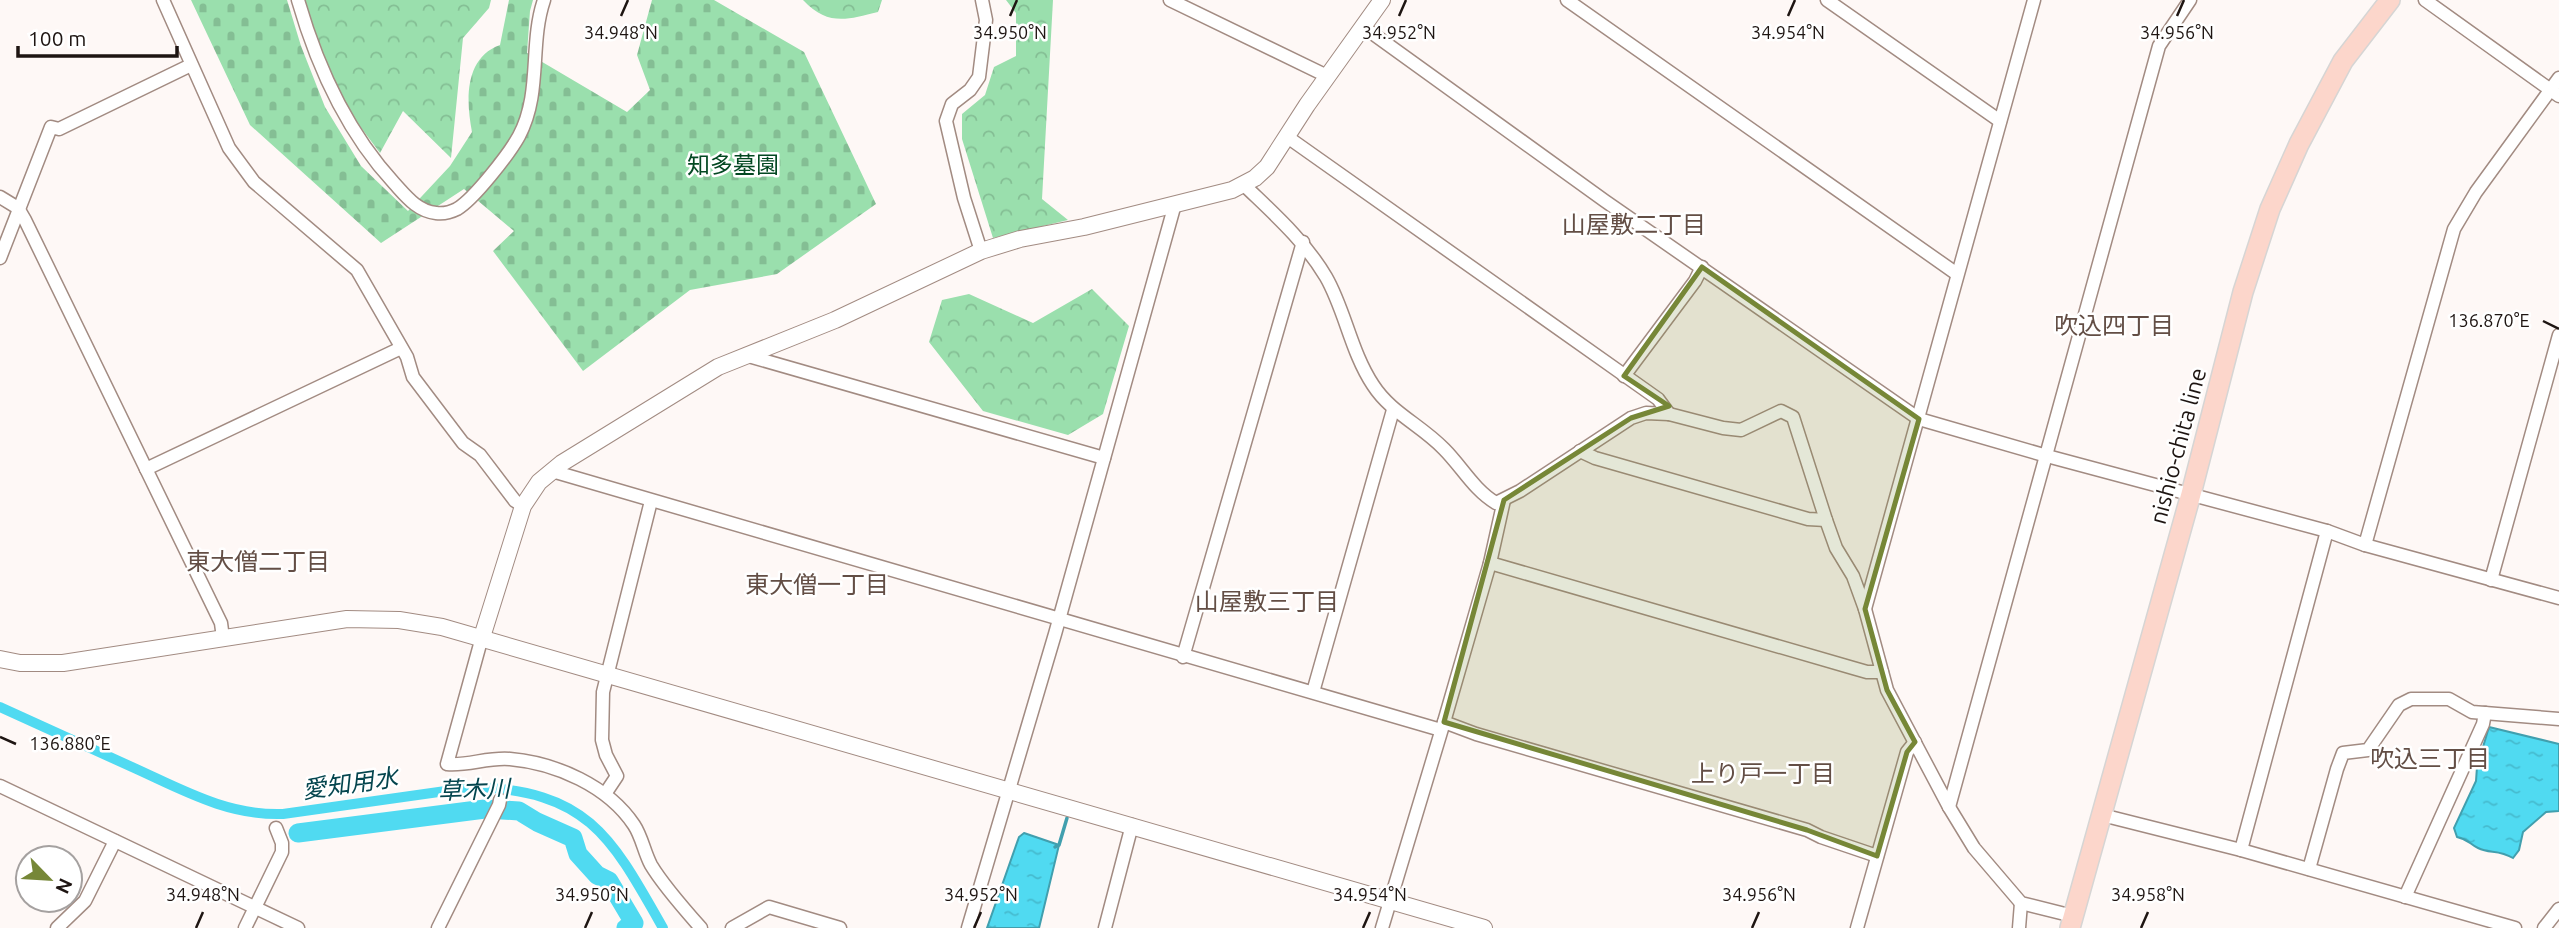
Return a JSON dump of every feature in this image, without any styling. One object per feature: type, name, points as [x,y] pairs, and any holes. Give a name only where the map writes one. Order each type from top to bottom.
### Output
[{"type":"main road","name":"nishio-chita line","points":[[2071,922],[2191,494],[2243,292],[2270,209],[2299,144],[2343,61],[2390,0]]},
{"type":"street","points":[[163,0],[239,165],[254,182],[357,270],[407,357],[413,377],[463,443],[480,455],[515,501],[523,506]]},
{"type":"street","points":[[298,0],[309,40],[362,145],[416,206],[438,214],[457,209],[468,200],[519,135],[530,107],[539,16],[544,0]]},
{"type":"street","points":[[981,251],[964,198],[946,121],[952,104],[970,90],[979,77],[986,20],[982,0]]},
{"type":"street","points":[[1170,0],[1327,76]]},
{"type":"street","points":[[701,928],[651,865],[636,827],[605,794],[566,772],[526,761],[483,759],[458,765],[447,764],[482,637],[523,506],[539,482],[562,463],[718,367],[835,320],[981,251],[1020,239],[1084,227],[1244,185],[1267,167],[1327,76],[1365,28],[1382,0]]},
{"type":"street","points":[[1567,0],[1957,274]]},
{"type":"street","points":[[1827,0],[2000,121]]},
{"type":"street","points":[[1865,609],[2034,0]]},
{"type":"street","points":[[1949,807],[2160,46],[2190,0]]},
{"type":"street","points":[[2425,0],[2555,93]]},
{"type":"street","points":[[1365,28],[1919,419],[2559,598]]},
{"type":"street","points":[[0,258],[51,127],[59,129],[191,65]]},
{"type":"street","points":[[2365,545],[2454,229],[2476,192],[2555,93],[2559,78]]},
{"type":"street","points":[[1286,136],[1658,399],[1669,414]]},
{"type":"street","points":[[1244,185],[1303,242],[1326,278],[1371,384],[1393,410],[1439,443],[1483,495],[1496,503],[1631,418],[1646,413],[1669,414],[1741,430],[1782,411],[1793,417],[1836,548],[1853,576],[1865,609],[1887,690],[1949,807],[1974,848],[2021,903],[2071,922]]},
{"type":"street","points":[[0,197],[18,208],[221,623],[223,638]]},
{"type":"street","points":[[968,928],[1175,204]]},
{"type":"street","points":[[1184,656],[1303,242]]},
{"type":"street","points":[[1624,376],[1695,281],[1702,267]]},
{"type":"street","points":[[2491,580],[2559,335]]},
{"type":"street","points":[[146,469],[401,348]]},
{"type":"street","points":[[745,355],[1104,458]]},
{"type":"street","points":[[1313,692],[1393,410]]},
{"type":"street","points":[[1580,451],[1595,458],[1808,519],[1826,520]]},
{"type":"street","points":[[552,471],[1184,656],[1476,734],[1807,830],[1877,856]]},
{"type":"street","points":[[1382,928],[1490,563],[1504,500]]},
{"type":"street","points":[[605,794],[617,776],[602,740],[603,692],[651,501]]},
{"type":"street","points":[[2241,850],[2327,531]]},
{"type":"street","points":[[1490,563],[1867,672],[1882,672]]},
{"type":"street","points":[[0,659],[20,663],[63,663],[347,619],[377,618],[420,623],[482,637],[1484,928]]},
{"type":"street","points":[[2309,869],[2343,753],[2368,750],[2399,705],[2411,699],[2449,699],[2472,712],[2559,719]]},
{"type":"street","points":[[2405,897],[2483,724],[2485,713]]},
{"type":"street","points":[[1857,928],[1907,752],[1915,742]]},
{"type":"street","points":[[0,786],[299,928]]},
{"type":"street","points":[[438,928],[500,800]]},
{"type":"street","points":[[2102,816],[2241,850],[2515,928]]},
{"type":"street","points":[[1105,928],[1132,825]]},
{"type":"street","points":[[245,928],[282,852],[282,843],[276,828]]},
{"type":"street","points":[[57,928],[85,901],[115,841]]},
{"type":"street","points":[[2019,928],[2021,903]]},
{"type":"street","points":[[732,928],[769,907],[840,928]]},
{"type":"street","points":[[2544,928],[2559,909]]},
{"type":"highlighted area","points":[[1702,267],[1919,419],[1865,609],[1887,690],[1915,742],[1907,752],[1877,856],[1807,830],[1444,722],[1504,500],[1631,418],[1669,406],[1624,376]]},
{"type":"green space","name":"知多墓園","points":[[191,0],[287,0],[301,46],[325,107],[361,166],[408,211],[450,166],[472,132],[470,82],[480,60],[488,51],[500,45],[509,0],[533,0],[527,53],[627,112],[650,90],[637,55],[652,0],[714,0],[804,52],[876,204],[777,274],[690,290],[583,371],[493,251],[514,231],[464,189],[381,243],[250,125]]},
{"type":"green space","points":[[305,0],[491,0],[489,8],[463,38],[451,158],[403,111],[380,153],[344,105],[314,35]]},
{"type":"green space","points":[[803,0],[882,0],[878,12],[838,19],[821,14]]},
{"type":"green space","points":[[1006,0],[1053,0],[1042,199],[1068,220],[993,238],[962,139],[962,114],[985,95],[994,67],[1016,56],[1016,13]]},
{"type":"green space","points":[[1092,289],[1129,326],[1103,414],[1068,435],[983,411],[929,342],[942,300],[969,294],[1033,323]]},
{"type":"water","points":[[2489,727],[2559,744],[2559,811],[2546,812],[2523,832],[2519,850],[2513,858],[2475,847],[2457,837],[2454,828],[2476,781],[2477,767]]},
{"type":"water","points":[[1024,833],[1059,845],[1039,928],[987,928],[1019,837]]},
{"type":"waterway","name":"愛知用水","points":[[0,707],[205,800],[243,811],[283,814],[474,787],[513,790],[544,798],[570,809],[592,824],[628,868],[663,928]]},
{"type":"waterway","name":"草木川","points":[[298,833],[485,809],[519,811],[573,838],[578,854],[597,875],[609,881],[634,923],[626,928]]},
{"type":"waterway","points":[[1055,847],[1059,845],[1067,818]]},
{"type":"district","name":"山屋敷二丁目","points":[[1634,225]]},
{"type":"district","name":"吹込四丁目","points":[[2114,326]]},
{"type":"district","name":"東大僧二丁目","points":[[258,562]]},
{"type":"district","name":"東大僧一丁目","points":[[817,585]]},
{"type":"district","name":"山屋敷三丁目","points":[[1267,602]]},
{"type":"district","name":"吹込三丁目","points":[[2430,759]]},
{"type":"district","name":"上り戸一丁目","points":[[1763,774]]}]
